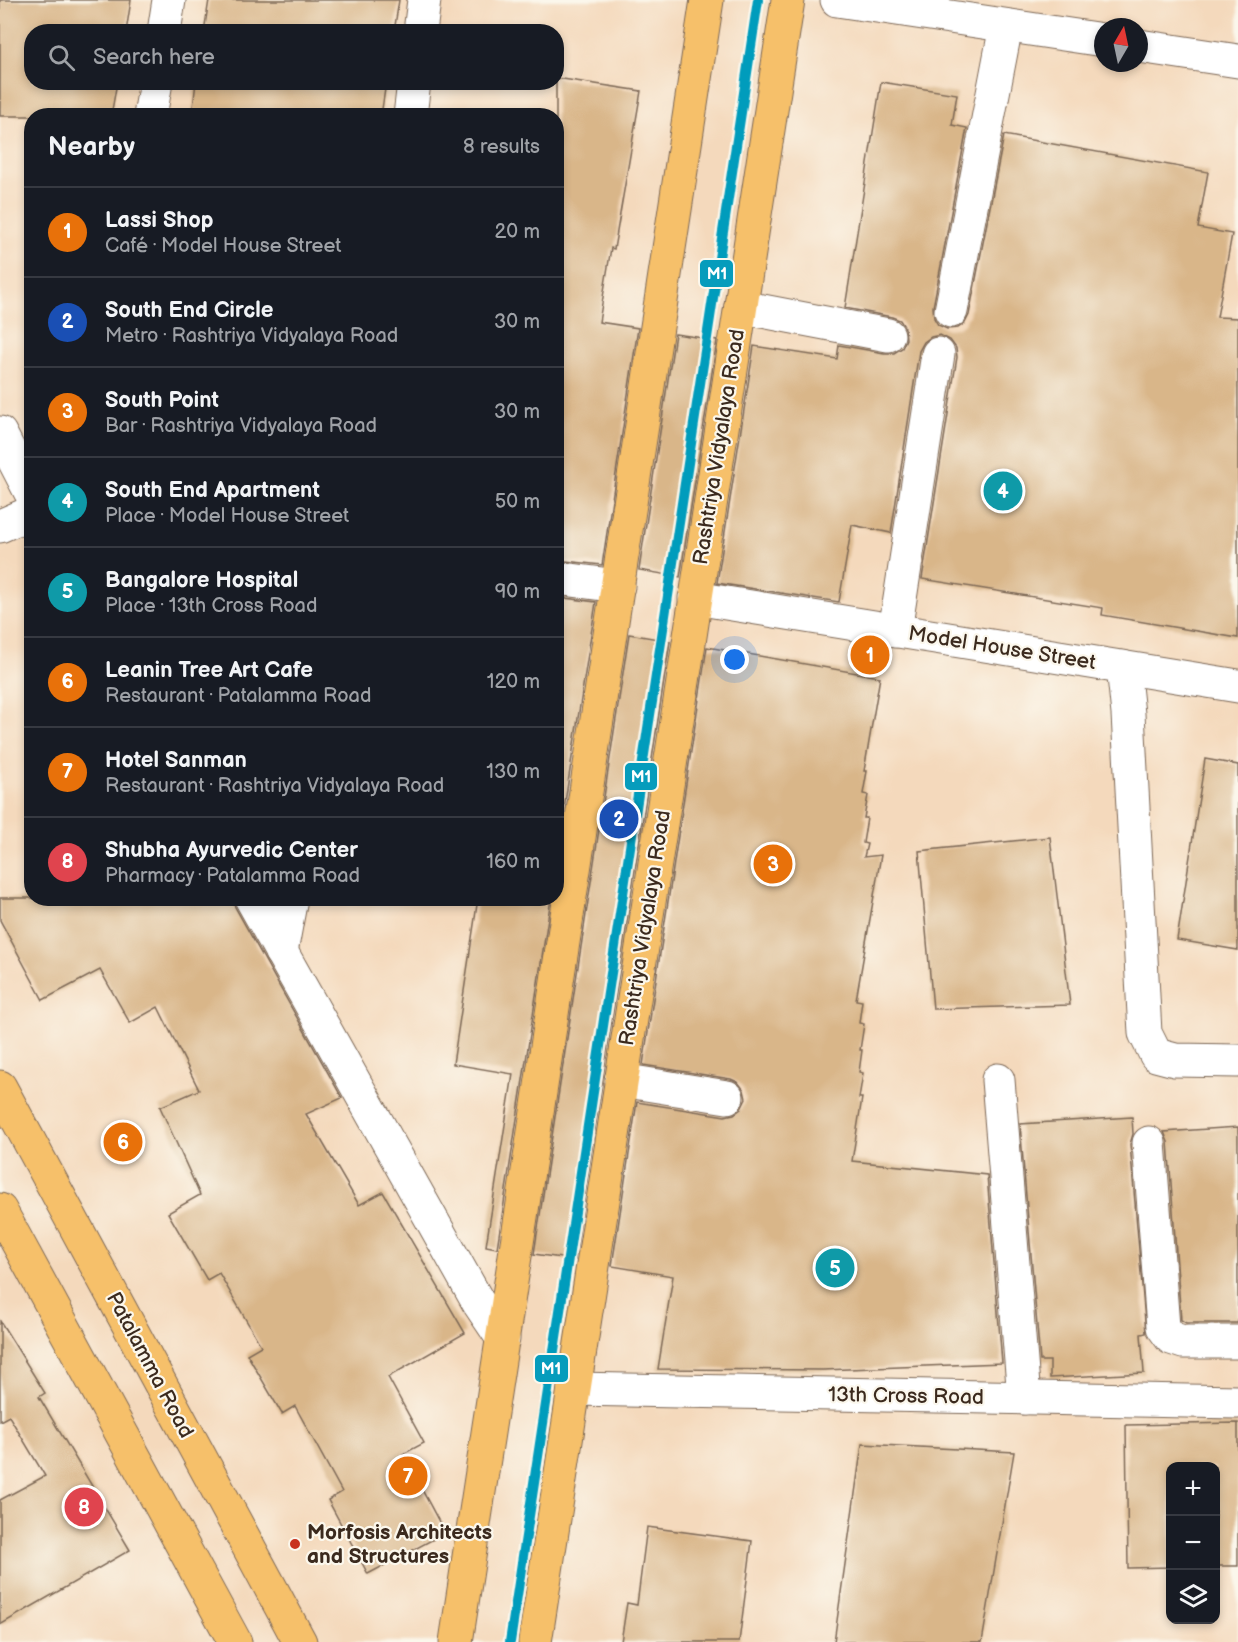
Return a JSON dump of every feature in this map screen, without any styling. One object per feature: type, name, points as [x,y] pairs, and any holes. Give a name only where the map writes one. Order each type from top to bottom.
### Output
[{"type":"main road","points":[[456,1642],[707,0]]},
{"type":"main road","name":"Rashtriya Vidyalaya Road","points":[[535,1642],[788,0]]},
{"type":"main road","name":"Patalamma Road","points":[[0,1087],[300,1642]]},
{"type":"main road","points":[[0,1210],[235,1642]]},
{"type":"street","points":[[165,24],[169,0]]},
{"type":"street","points":[[421,24],[424,0]]},
{"type":"street","points":[[837,0],[1094,39]]},
{"type":"street","points":[[951,310],[1006,26]]},
{"type":"street","points":[[1148,47],[1238,61]]},
{"type":"street","points":[[151,108],[155,90]]},
{"type":"street","points":[[411,108],[413,90]]},
{"type":"street","points":[[741,307],[888,335]]},
{"type":"street","points":[[895,631],[938,354]]},
{"type":"street","points":[[0,433],[24,480]]},
{"type":"street","points":[[0,526],[24,516]]},
{"type":"street","points":[[564,579],[618,586]]},
{"type":"street","name":"Model House Street","points":[[696,598],[1238,686]]},
{"type":"street","points":[[1123,668],[1128,714],[1145,1033],[1156,1055],[1175,1060],[1238,1062]]},
{"type":"street","points":[[255,906],[472,1292],[503,1339]]},
{"type":"street","points":[[281,952],[290,906]]},
{"type":"street","points":[[621,1080],[726,1097]]},
{"type":"street","points":[[998,1080],[1024,1398]]},
{"type":"street","points":[[1149,1143],[1163,1327],[1171,1338],[1182,1342],[1238,1342]]},
{"type":"street","name":"13th Cross Road","points":[[574,1389],[1238,1402]]},
{"type":"building","points":[[0,0],[131,0],[127,24],[24,24],[24,90],[116,90],[112,108],[24,108],[24,116],[0,116]]},
{"type":"building","points":[[209,0],[399,0],[395,24],[205,24]]},
{"type":"building","points":[[564,79],[641,91],[599,322],[638,328],[602,565],[564,561],[564,108],[556,108],[556,90],[564,90]]},
{"type":"building","points":[[881,82],[957,94],[952,125],[967,128],[933,307],[934,318],[938,325],[947,329],[958,328],[965,323],[969,315],[1004,135],[1208,172],[1198,228],[1232,234],[1217,317],[1238,318],[1238,638],[1102,615],[1103,608],[922,579],[957,357],[956,348],[950,340],[940,335],[924,342],[919,351],[891,533],[852,525],[839,602],[717,583],[754,346],[837,359],[839,345],[894,353],[902,348],[906,339],[905,328],[900,320],[845,308]]},
{"type":"building","points":[[195,90],[385,90],[382,108],[193,108]]},
{"type":"building","points":[[675,334],[717,340],[680,577],[639,570]]},
{"type":"building","points":[[564,598],[596,602],[564,808]]},
{"type":"building","points":[[629,634],[670,641],[575,1260],[534,1254]]},
{"type":"building","points":[[707,647],[880,677],[864,771],[867,771],[863,794],[868,795],[863,843],[867,844],[864,857],[881,855],[856,1000],[862,1001],[859,1023],[864,1024],[859,1072],[863,1073],[859,1098],[862,1098],[852,1161],[987,1175],[1002,1363],[823,1370],[658,1369],[673,1276],[612,1266],[637,1102],[725,1116],[741,1109],[746,1099],[744,1090],[738,1082],[731,1079],[643,1065]]},
{"type":"building","points":[[1205,759],[1238,765],[1238,950],[1177,940]]},
{"type":"building","points":[[1050,837],[1070,1005],[933,1009],[919,851]]},
{"type":"building","points":[[0,898],[24,898],[24,906],[235,906],[342,1098],[306,1114],[359,1205],[383,1192],[465,1333],[388,1377],[424,1443],[403,1454],[445,1533],[368,1574],[328,1500],[342,1492],[295,1406],[282,1414],[247,1354],[261,1346],[219,1273],[207,1280],[168,1213],[200,1195],[160,1107],[199,1090],[158,1007],[130,1023],[100,970],[43,1000],[0,920]]},
{"type":"building","points":[[477,906],[550,906],[497,1248],[486,1246],[513,1074],[453,1064]]},
{"type":"building","points":[[1132,1117],[1133,1134],[1130,1144],[1146,1333],[1141,1334],[1144,1373],[1050,1378],[1050,1361],[1040,1361],[1020,1124]]},
{"type":"building","points":[[1238,1127],[1238,1323],[1186,1323],[1181,1320],[1168,1142],[1164,1132]]},
{"type":"building","points":[[0,1321],[45,1393],[39,1397],[130,1550],[0,1625],[0,1500],[45,1476],[9,1416],[0,1421]]},
{"type":"building","points":[[1238,1423],[1238,1566],[1220,1566],[1220,1462],[1166,1462],[1166,1567],[1128,1568],[1126,1425]]},
{"type":"building","points":[[862,1444],[1014,1452],[982,1642],[834,1642]]},
{"type":"building","points":[[647,1527],[752,1541],[739,1642],[621,1642],[627,1603],[637,1605]]},
{"type":"transit line","name":"M1","points":[[510,1642],[758,0]]},
{"type":"place","name":"South End Apartment","points":[[1003,491]]},
{"type":"place","name":"Lassi Shop","points":[[870,655]]},
{"type":"place","name":"South End Circle","points":[[619,819]]},
{"type":"place","name":"South Point","points":[[773,864]]},
{"type":"place","name":"Leanin Tree Art Cafe","points":[[123,1142]]},
{"type":"place","name":"Bangalore Hospital","points":[[835,1268]]},
{"type":"place","name":"Hotel Sanman","points":[[408,1476]]},
{"type":"place","name":"Shubha Ayurvedic Center","points":[[84,1507]]},
{"type":"place","name":"Morfosis Architects and Structures","points":[[295,1544]]}]
